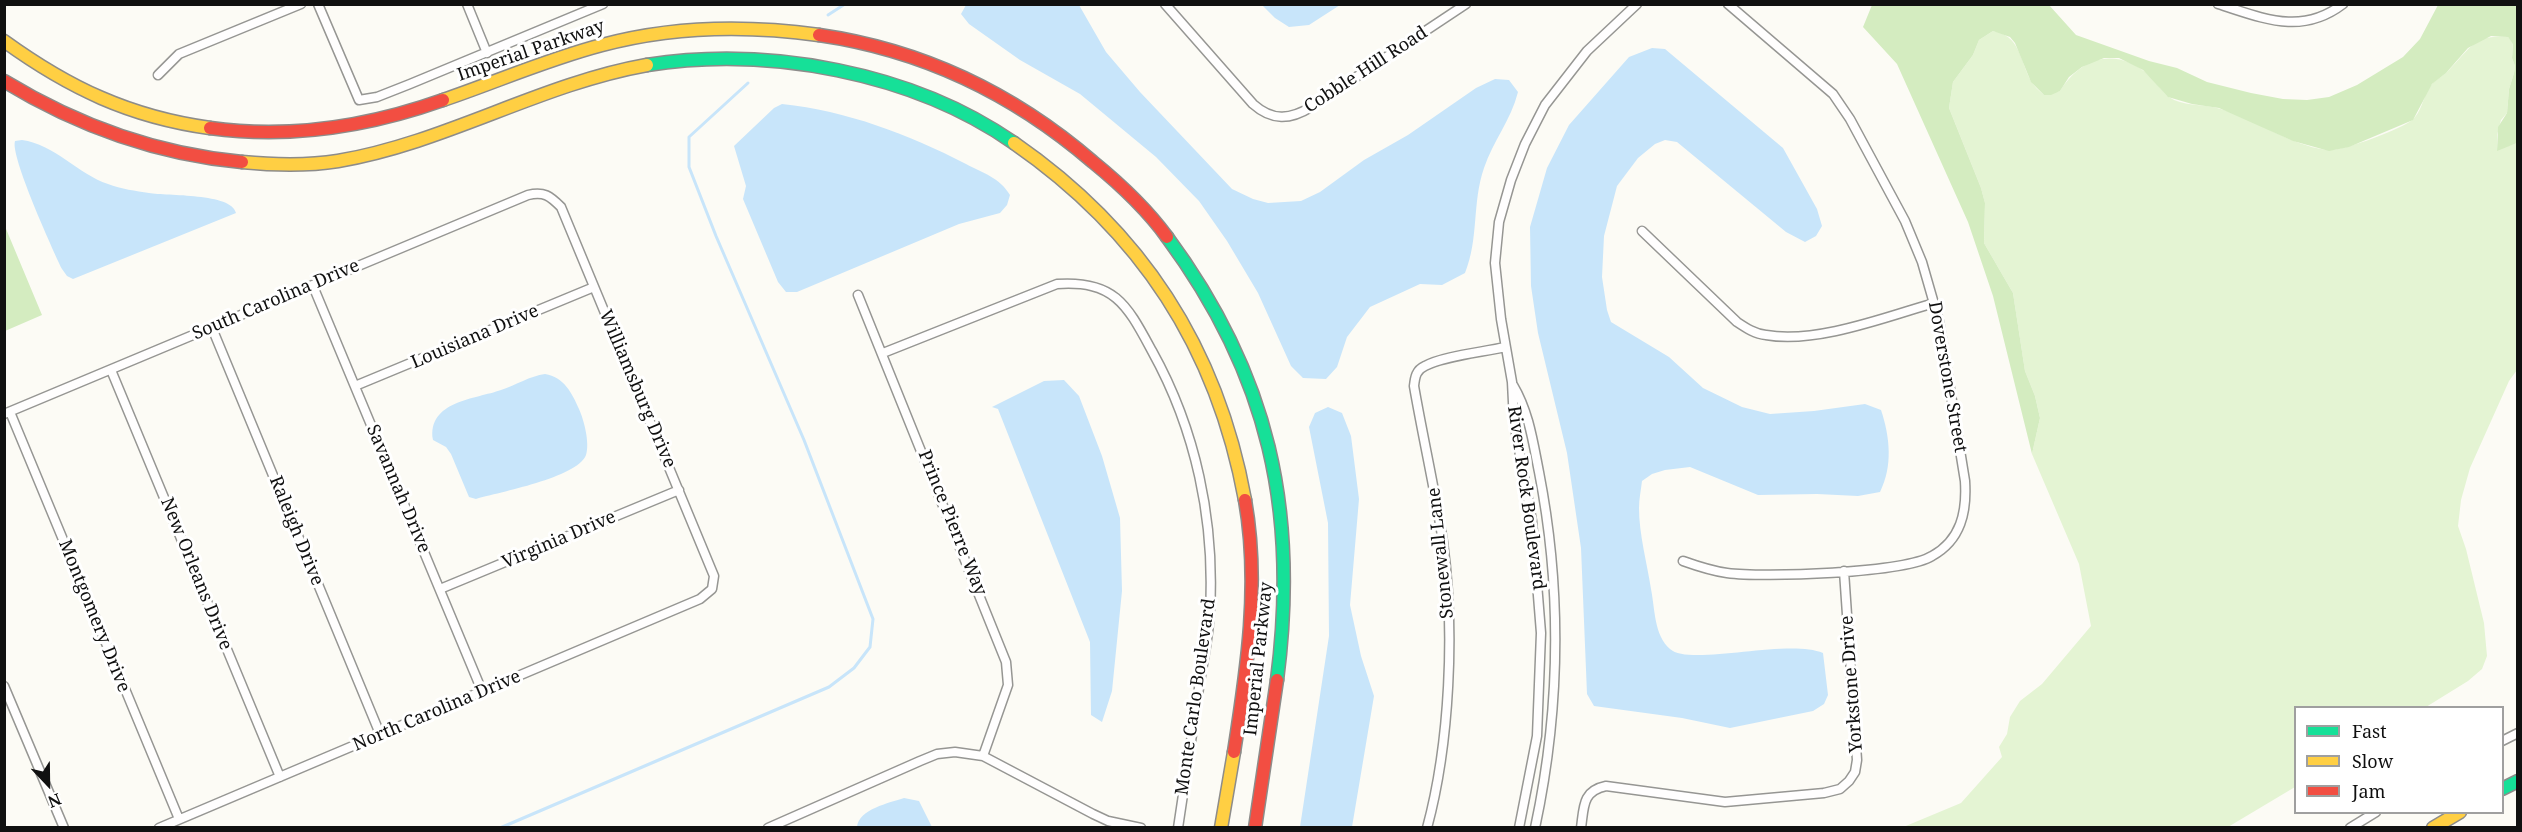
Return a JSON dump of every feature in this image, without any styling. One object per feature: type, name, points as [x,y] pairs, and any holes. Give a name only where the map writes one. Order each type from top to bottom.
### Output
[{"type":"main road","name":"Imperial Parkway","points":[[4,41],[32,64],[98,97],[167,122],[247,134],[330,131],[389,118],[604,42],[675,31],[748,28],[829,36],[893,51],[942,68],[990,89],[1052,127],[1110,176],[1161,230],[1200,285],[1238,357],[1263,420],[1280,496],[1286,564],[1282,639],[1255,828]]},
{"type":"main road","name":"Imperial Parkway","points":[[4,81],[87,127],[177,154],[254,165],[332,162],[408,145],[562,87],[644,65],[727,58],[803,64],[874,79],[936,101],[1004,136],[1061,176],[1115,229],[1162,288],[1203,360],[1231,437],[1248,517],[1252,590],[1245,666],[1221,828]]},
{"type":"main road","points":[[2433,828],[2458,814]]},
{"type":"street","points":[[158,75],[179,54],[301,4]]},
{"type":"street","points":[[318,4],[360,100],[377,97],[603,4]]},
{"type":"street","points":[[467,4],[487,53]]},
{"type":"street","name":"Cobble Hill Road","points":[[1165,4],[1253,104],[1271,116],[1282,117],[1291,117],[1311,107],[1466,4]]},
{"type":"street","name":"River Rock Boulevard","points":[[1519,828],[1537,736],[1541,633],[1532,521],[1514,422],[1512,382],[1505,347],[1495,263],[1499,222],[1514,171],[1545,105],[1587,51],[1637,4]]},
{"type":"street","name":"Doverstone Street","points":[[1683,561],[1729,573],[1844,571],[1911,564],[1933,556],[1950,542],[1961,524],[1966,502],[1965,481],[1946,354],[1922,262],[1905,221],[1838,101],[1826,87],[1728,4]]},
{"type":"street","points":[[2218,4],[2275,22],[2288,23],[2307,21],[2332,12],[2343,4]]},
{"type":"street","name":"South Carolina Drive","points":[[7,413],[528,195],[538,192],[549,195]]},
{"type":"street","name":"Williamsburg Drive","points":[[549,195],[561,207],[679,490],[714,576],[712,589]]},
{"type":"street","points":[[1642,231],[1737,322],[1751,331],[1767,336],[1801,336],[1848,328],[1934,303]]},
{"type":"street","name":"Monte Carlo Boulevard","points":[[883,353],[1057,284],[1087,283],[1109,292],[1118,299],[1140,328],[1171,389],[1191,446],[1203,491],[1210,555],[1210,613],[1178,828]]},
{"type":"street","name":"Savannah Drive","points":[[314,286],[482,692]]},
{"type":"street","name":"Louisiana Drive","points":[[355,386],[594,287]]},
{"type":"street","name":"Prince Pierre Way","points":[[858,295],[1006,662],[1008,685],[983,756]]},
{"type":"street","name":"Raleigh Drive","points":[[212,328],[380,734]]},
{"type":"street","name":"Stonewall Lane","points":[[1427,828],[1442,745],[1449,679],[1449,615],[1443,544],[1414,386],[1415,375],[1423,366],[1505,347]]},
{"type":"street","name":"New Orleans Drive","points":[[111,370],[280,777]]},
{"type":"street","name":"River Rock Boulevard","points":[[1512,382],[1522,400],[1531,432],[1545,502],[1553,579],[1556,665],[1553,719],[1544,789],[1535,828]]},
{"type":"street","name":"Montgomery Drive","points":[[7,413],[178,819]]},
{"type":"street","name":"Virginia Drive","points":[[440,589],[679,490]]},
{"type":"street","name":"Yorkstone Drive","points":[[1581,828],[1588,795],[1595,788],[1606,786],[1725,802],[1824,793],[1840,789],[1850,781],[1855,772],[1857,760],[1844,571]]},
{"type":"street","name":"North Carolina Drive","points":[[159,828],[700,599],[712,589]]},
{"type":"street","points":[[4,686],[64,828]]},
{"type":"street","points":[[768,828],[937,754],[955,752],[983,756],[1108,821],[1141,828]]},
{"type":"street","points":[[2350,828],[2374,814]]},
{"type":"green space","points":[[1872,5],[2049,5],[2076,35],[2149,61],[2177,68],[2207,82],[2283,99],[2307,100],[2329,97],[2357,85],[2403,57],[2420,39],[2438,5],[2517,5],[2517,143],[2497,151],[2498,127],[2507,113],[2509,89],[2515,66],[2512,58],[2513,44],[2508,37],[2491,36],[2468,48],[2446,73],[2432,84],[2413,120],[2349,147],[2329,151],[2293,141],[2219,108],[2168,97],[2143,70],[2119,58],[2104,58],[2082,67],[2069,77],[2060,91],[2044,95],[2031,82],[2015,43],[2010,37],[1993,31],[1979,40],[1973,55],[1953,82],[1949,108],[1985,203],[1984,243],[2013,293],[2025,371],[2035,396],[2040,418],[2032,454],[1993,296],[1968,222],[1897,64],[1863,27]]},
{"type":"green space","points":[[1993,31],[2009,38],[2018,50],[2031,81],[2044,95],[2060,91],[2079,69],[2090,63],[2102,59],[2126,61],[2151,77],[2166,95],[2174,100],[2231,112],[2299,143],[2327,150],[2371,139],[2412,120],[2418,113],[2431,85],[2474,44],[2487,38],[2497,37],[2508,37],[2513,43],[2514,73],[2509,89],[2507,113],[2501,120],[2497,135],[2497,150],[2517,143],[2517,370],[2509,381],[2470,468],[2461,500],[2458,526],[2484,623],[2487,656],[2482,669],[2468,681],[2428,706],[2294,706],[2294,788],[2228,827],[1901,828],[1961,803],[2002,757],[1999,747],[2007,734],[2010,717],[2020,701],[2042,684],[2091,626],[2079,564],[2032,454],[2040,418],[2035,396],[2025,371],[2013,293],[1984,243],[1985,203],[1949,108],[1953,82],[1973,55],[1979,40]]},
{"type":"green space","points":[[4,224],[42,315],[5,331],[4,331]]},
{"type":"water","points":[[966,5],[1079,5],[1106,52],[1140,92],[1232,189],[1268,203],[1301,201],[1320,192],[1364,160],[1408,135],[1476,88],[1495,79],[1509,80],[1518,92],[1480,181],[1472,247],[1465,273],[1442,285],[1420,284],[1370,307],[1347,337],[1337,367],[1326,379],[1303,378],[1291,366],[1258,293],[1227,241],[1199,201],[1156,157],[1080,94],[1020,60],[969,24],[961,14]]},
{"type":"water","points":[[1262,5],[1340,5],[1309,25],[1289,27],[1275,18]]},
{"type":"water","points":[[1652,48],[1665,49],[1783,148],[1817,209],[1822,226],[1816,236],[1805,242],[1786,232],[1677,142],[1665,140],[1655,144],[1638,158],[1617,186],[1604,236],[1602,277],[1611,322],[1669,357],[1703,388],[1742,407],[1770,414],[1865,404],[1881,410],[1888,441],[1887,472],[1880,492],[1858,496],[1758,495],[1690,467],[1665,470],[1652,474],[1642,481],[1639,518],[1642,538],[1658,629],[1670,649],[1681,654],[1697,655],[1787,649],[1807,649],[1823,653],[1828,695],[1824,704],[1813,711],[1730,728],[1682,718],[1594,706],[1587,694],[1581,548],[1567,453],[1538,333],[1531,286],[1530,227],[1547,168],[1569,125],[1629,57]]},
{"type":"water","points":[[782,104],[853,118],[922,143],[996,180],[1010,195],[1007,205],[1000,213],[959,224],[797,292],[786,292],[778,282],[743,199],[746,186],[734,146],[774,108]]},
{"type":"water","points":[[22,140],[45,147],[86,173],[113,186],[149,193],[211,199],[232,207],[236,213],[73,279],[67,276],[62,269],[25,183],[15,150],[15,141]]},
{"type":"water","points":[[545,374],[562,382],[573,397],[586,432],[586,455],[580,463],[568,471],[553,477],[476,499],[469,497],[451,454],[446,447],[433,440],[433,427],[438,417],[445,409],[467,399],[501,390]]},
{"type":"water","points":[[1064,380],[1079,396],[1102,456],[1120,518],[1122,591],[1112,691],[1102,722],[1091,715],[1090,642],[998,409],[992,407],[1044,381]]},
{"type":"water","points":[[1328,407],[1342,413],[1351,436],[1359,499],[1350,605],[1361,656],[1374,696],[1352,827],[1300,827],[1329,636],[1328,523],[1309,427],[1315,413]]},
{"type":"water","points":[[904,798],[919,801],[932,827],[857,827],[859,821],[869,811]]},
{"type":"waterway","points":[[828,15],[845,4]]},
{"type":"waterway","points":[[500,828],[829,687],[854,668],[870,647],[873,619],[804,440],[716,236],[689,167],[689,137],[748,83]]},
{"type":"traffic: fast","points":[[647,65],[693,60],[741,59],[838,70],[885,82],[931,98],[974,118],[1014,143]]},
{"type":"traffic: fast","points":[[1167,237],[1202,289],[1230,341],[1252,393],[1268,447],[1279,502],[1283,559],[1283,618],[1277,680]]},
{"type":"traffic: fast","points":[[2504,788],[2518,781]]},
{"type":"traffic: slow","points":[[443,100],[582,51],[656,34],[737,29],[819,35]]},
{"type":"traffic: slow","points":[[4,41],[52,73],[101,98],[153,116],[210,128]]},
{"type":"traffic: slow","points":[[242,162],[314,164],[378,152],[455,128],[569,85],[647,65]]},
{"type":"traffic: slow","points":[[1014,143],[1059,177],[1100,214],[1136,254],[1167,297],[1193,343],[1215,392],[1232,444],[1245,500]]},
{"type":"traffic: slow","points":[[1221,828],[1234,752]]},
{"type":"traffic: slow","points":[[2433,828],[2457,814]]},
{"type":"traffic: jam","points":[[819,35],[857,42],[931,64],[999,96],[1063,138],[1103,170],[1141,206],[1167,237]]},
{"type":"traffic: jam","points":[[4,81],[60,112],[118,135],[179,152],[242,162]]},
{"type":"traffic: jam","points":[[210,128],[269,132],[328,128],[386,117],[443,100]]},
{"type":"traffic: jam","points":[[1234,752],[1247,658],[1252,595],[1245,500]]},
{"type":"traffic: jam","points":[[1255,828],[1277,680]]}]
